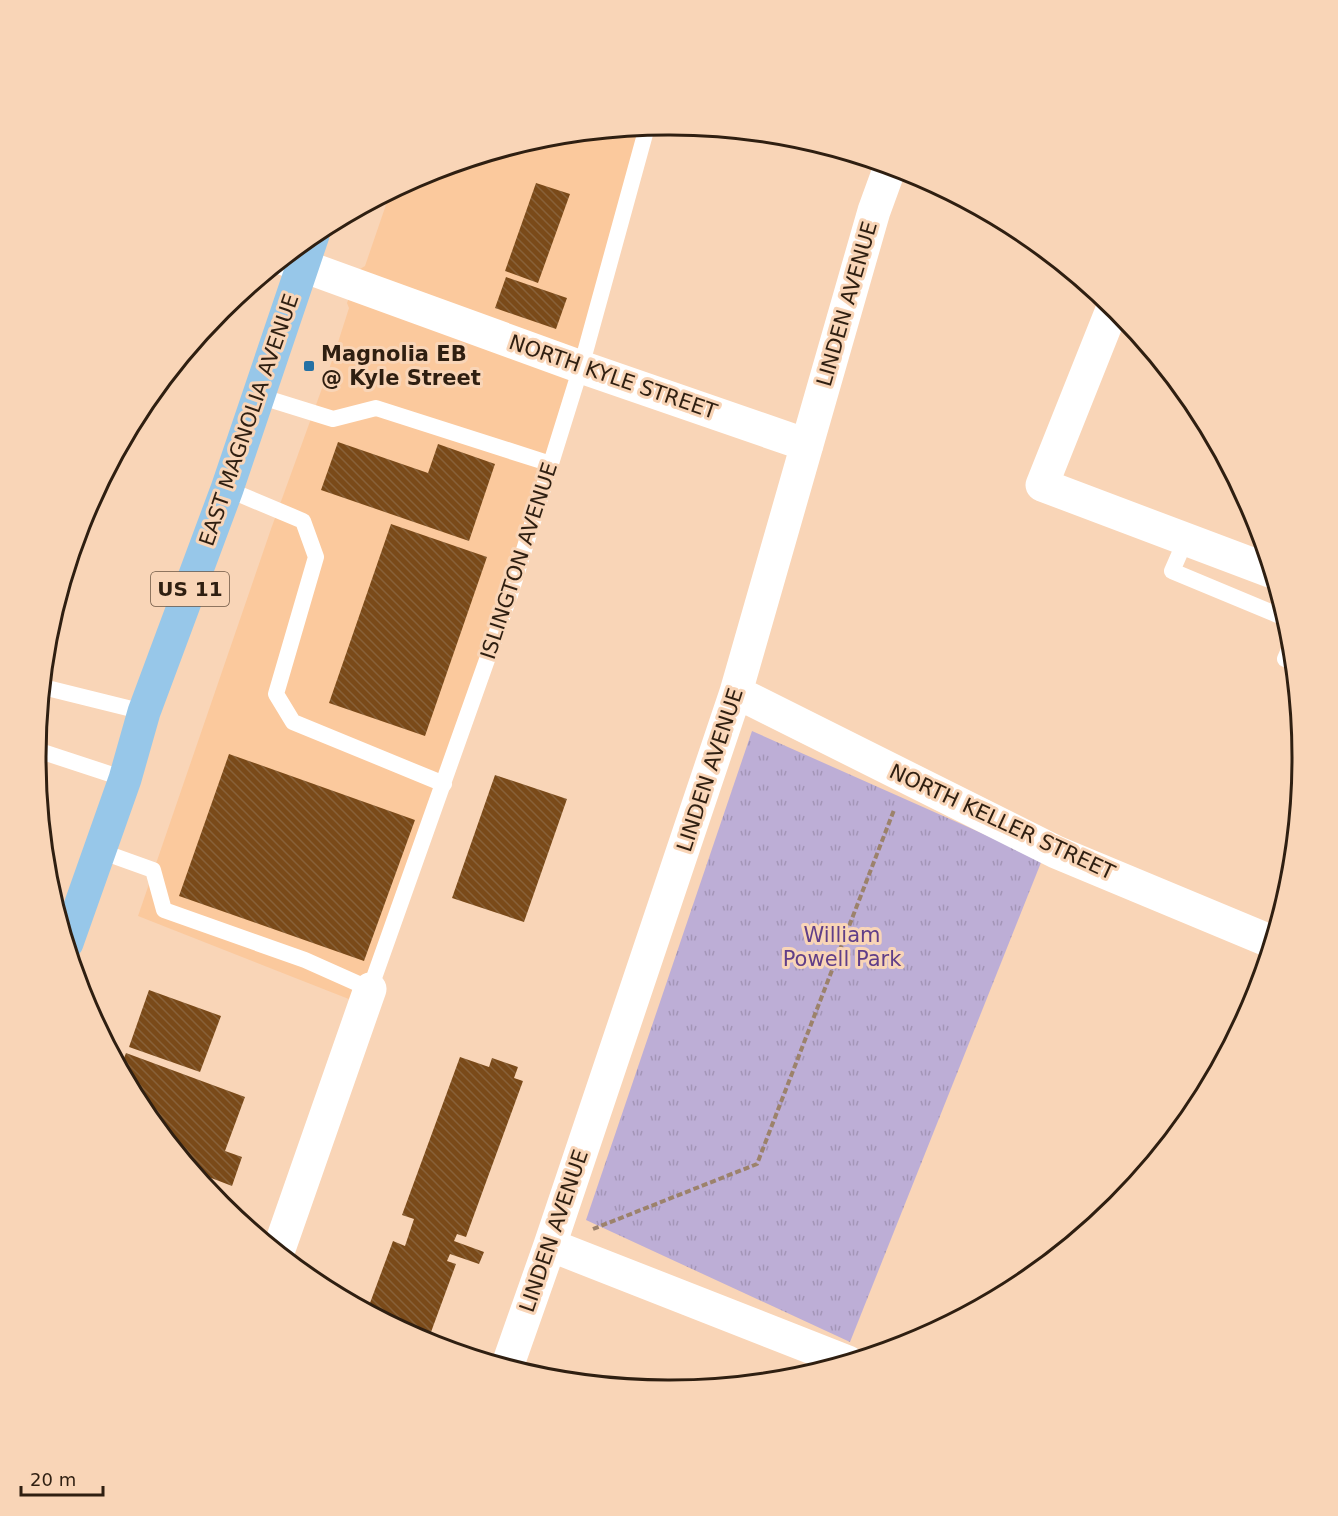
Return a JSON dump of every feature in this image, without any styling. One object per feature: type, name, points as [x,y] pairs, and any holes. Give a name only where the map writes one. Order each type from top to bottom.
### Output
[{"type":"main road","name":"EAST MAGNOLIA AVENUE","points":[[72,930],[125,779],[144,712],[259,396],[299,258]]},
{"type":"street","name":"LINDEN AVENUE","points":[[510,1359],[736,693],[874,211],[887,176]]},
{"type":"street","name":"NORTH KYLE STREET","points":[[303,254],[581,367],[807,445]]},
{"type":"street","points":[[1109,318],[1042,485],[1261,568]]},
{"type":"street","name":"NORTH KELLER STREET","points":[[736,693],[1056,852],[1264,939]]},
{"type":"street","points":[[281,1244],[370,989]]},
{"type":"street","points":[[550,1245],[836,1357]]},
{"type":"lane","name":"ISLINGTON AVENUE","points":[[370,989],[510,595],[581,367],[644,136]]},
{"type":"lane","points":[[259,396],[333,419],[376,408],[551,464]]},
{"type":"lane","points":[[227,489],[303,521],[316,557],[276,694],[293,722],[444,784]]},
{"type":"lane","points":[[1186,539],[1173,571],[1274,613]]},
{"type":"lane","points":[[51,689],[144,712]]},
{"type":"lane","points":[[46,753],[125,779]]},
{"type":"lane","points":[[100,851],[153,870],[164,910],[305,960],[370,989]]},
{"type":"path","points":[[550,1245],[757,1164],[894,810]]},
{"type":"shaded area","points":[[644,136],[581,367],[364,1005],[138,916],[271,529],[333,358],[349,308],[347,303],[360,269],[365,266],[386,204],[394,200],[431,183],[508,157],[548,147]]},
{"type":"green space","name":"William Powell Park","points":[[752,731],[1042,860],[850,1342],[586,1220]]},
{"type":"building","points":[[536,183],[570,194],[538,283],[505,271]]},
{"type":"building","points":[[506,277],[567,298],[556,329],[495,308]]},
{"type":"building","points":[[338,442],[428,473],[438,444],[495,464],[469,541],[321,490]]},
{"type":"building","points":[[391,524],[487,557],[425,736],[329,703]]},
{"type":"building","points":[[229,754],[415,820],[364,961],[179,896]]},
{"type":"building","points":[[495,775],[567,799],[524,922],[452,898]]},
{"type":"building","points":[[149,990],[221,1016],[200,1072],[129,1047]]},
{"type":"building","points":[[126,1053],[245,1097],[225,1151],[242,1157],[232,1186],[210,1177],[201,1168],[151,1104],[124,1058]]},
{"type":"building","points":[[460,1057],[489,1067],[492,1058],[518,1067],[514,1078],[523,1081],[466,1237],[457,1234],[454,1241],[484,1252],[479,1264],[450,1254],[447,1261],[456,1264],[431,1333],[370,1303],[393,1241],[405,1246],[414,1219],[402,1215]]},
{"type":"place","name":"Magnolia EB @ Kyle Street","points":[[309,366]]}]
